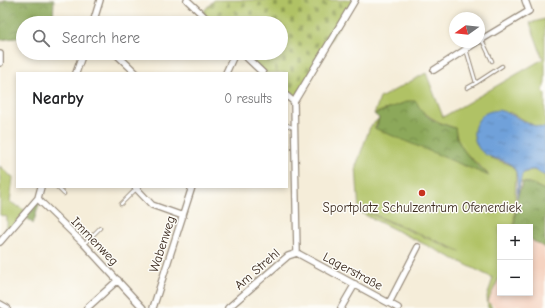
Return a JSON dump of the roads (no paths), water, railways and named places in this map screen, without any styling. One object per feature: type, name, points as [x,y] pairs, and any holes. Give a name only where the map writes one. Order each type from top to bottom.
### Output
[{"type":"street","points":[[95,16],[100,0]]},
{"type":"street","points":[[187,0],[204,16]]},
{"type":"street","points":[[288,97],[294,102],[355,0]]},
{"type":"street","points":[[485,37],[529,11],[525,0]]},
{"type":"street","points":[[434,70],[466,49]]},
{"type":"street","points":[[0,54],[0,62]]},
{"type":"street","points":[[76,72],[81,60]]},
{"type":"street","points":[[122,60],[135,72]]},
{"type":"street","points":[[226,72],[232,60]]},
{"type":"street","points":[[249,60],[262,72]]},
{"type":"street","name":"Am Strehl","points":[[228,308],[288,256],[297,253],[294,102]]},
{"type":"street","points":[[0,242],[38,198],[41,188]]},
{"type":"street","points":[[136,188],[152,205],[183,216]]},
{"type":"street","name":"Wabenweg","points":[[153,308],[192,188]]},
{"type":"street","name":"Immenweg","points":[[38,198],[84,244],[143,308]]},
{"type":"street","points":[[389,303],[418,247]]},
{"type":"street","name":"Lagerstraße","points":[[297,253],[398,308]]},
{"type":"street","points":[[88,308],[118,280]]},
{"type":"street","points":[[341,308],[355,284]]},
{"type":"street","points":[[0,304],[7,308]]},
{"type":"lane","points":[[483,48],[492,62]]},
{"type":"lane","points":[[466,49],[476,83]]},
{"type":"lane","points":[[467,88],[502,66]]},
{"type":"lane","points":[[288,125],[295,128]]},
{"type":"lane","points":[[58,188],[64,194]]},
{"type":"lane","points":[[121,204],[136,188]]},
{"type":"lane","points":[[84,244],[100,228]]},
{"type":"water","points":[[498,110],[533,125],[545,128],[545,176],[535,170],[530,170],[522,174],[517,197],[517,175],[512,166],[482,152],[477,145],[474,136],[475,126],[481,117],[486,113]]},
{"type":"place","name":"Sportplatz Schulzentrum Ofenerdiek","points":[[422,193]]}]
